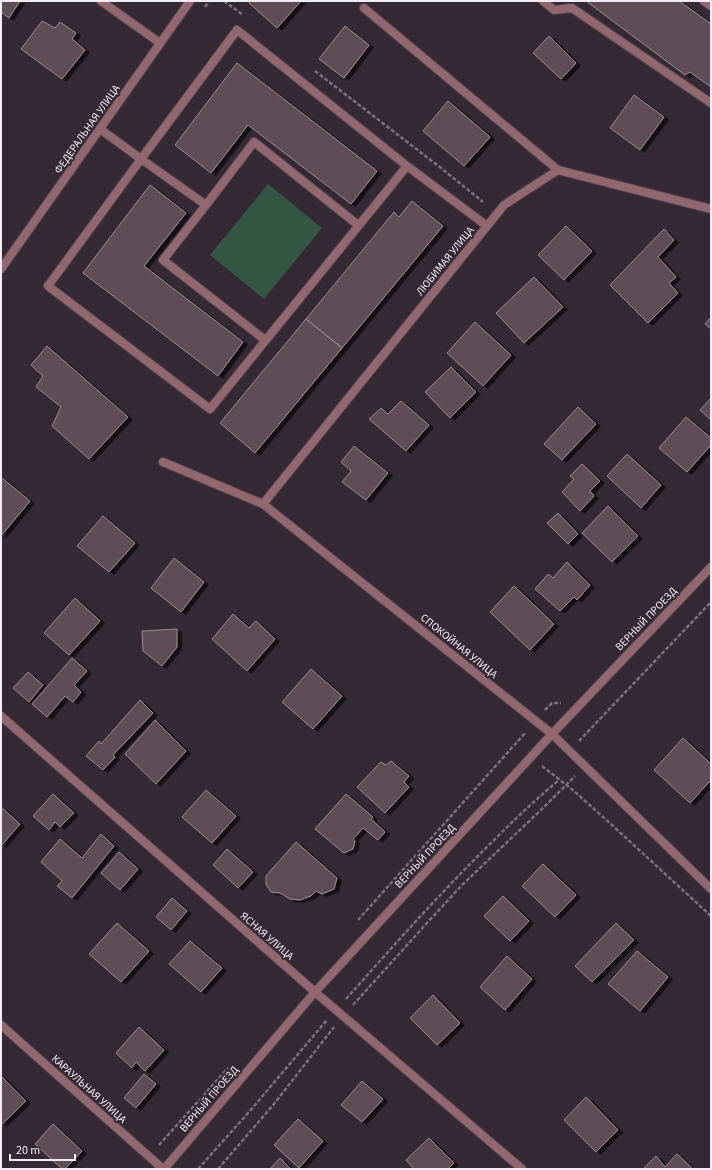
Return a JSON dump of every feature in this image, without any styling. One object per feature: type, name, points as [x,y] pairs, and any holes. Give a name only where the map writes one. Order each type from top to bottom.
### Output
[{"type":"street","points":[[101,1],[160,43]]},
{"type":"street","name":"ФЕДЕРАЛЬНАЯ УЛИЦА","points":[[1,269],[190,1]]},
{"type":"street","points":[[543,1],[554,10],[572,8],[711,103]]},
{"type":"street","points":[[704,1],[711,6]]},
{"type":"street","points":[[364,8],[558,170],[711,209]]},
{"type":"street","points":[[407,166],[210,409],[48,286],[141,158],[237,30],[407,166],[487,226]]},
{"type":"street","points":[[100,129],[206,205]]},
{"type":"street","points":[[265,340],[163,260],[254,142],[358,226]]},
{"type":"street","name":"ЛЮБИМАЯ УЛИЦА","points":[[263,504],[504,205],[558,170]]},
{"type":"street","name":"СПОКОЙНАЯ УЛИЦА","points":[[163,462],[263,504],[552,734],[711,889]]},
{"type":"street","name":"ВЕРНЫЙ ПРОЕЗД","points":[[164,1169],[315,992],[552,734],[711,567]]},
{"type":"street","name":"ЯСНАЯ УЛИЦА","points":[[1,716],[315,992],[522,1169]]},
{"type":"street","name":"КАРАУЛЬНАЯ УЛИЦА","points":[[1,1025],[164,1169]]},
{"type":"path","points":[[224,1],[248,19]]},
{"type":"path","points":[[310,67],[497,213]]},
{"type":"path","points":[[578,741],[711,602]]},
{"type":"path","points":[[516,744],[613,826],[711,916]]},
{"type":"path","points":[[218,1169],[274,1104],[343,1016],[462,884],[566,786],[584,766]]},
{"type":"path","points":[[198,1169],[249,1112],[319,1028],[432,904],[475,859],[540,796],[559,780]]},
{"type":"green space","points":[[268,184],[322,228],[264,299],[210,255]]},
{"type":"building","points":[[1,1],[20,1],[9,18],[1,12]]},
{"type":"building","points":[[251,1],[301,1],[277,28],[249,3]]},
{"type":"building","points":[[586,1],[679,1],[711,24],[711,87],[690,72],[685,75]]},
{"type":"building","points":[[42,21],[55,28],[60,22],[76,33],[72,39],[85,50],[62,79],[21,49]]},
{"type":"building","points":[[345,26],[369,45],[344,78],[319,59]]},
{"type":"building","points":[[549,36],[576,63],[561,79],[533,53]]},
{"type":"building","points":[[237,63],[377,171],[351,204],[248,125],[211,173],[175,145]]},
{"type":"building","points":[[634,95],[664,117],[640,150],[610,128]]},
{"type":"building","points":[[448,101],[490,137],[464,166],[423,131]]},
{"type":"building","points":[[150,185],[186,213],[144,266],[243,342],[218,376],[83,273]]},
{"type":"building","points":[[412,201],[443,226],[342,348],[306,319],[394,212],[399,217]]},
{"type":"building","points":[[566,226],[592,251],[564,280],[538,255]]},
{"type":"building","points":[[664,229],[674,240],[658,257],[676,277],[669,283],[678,293],[648,323],[610,285]]},
{"type":"building","points":[[534,277],[563,307],[524,343],[496,313]]},
{"type":"building","points":[[711,317],[711,329],[705,324]]},
{"type":"building","points":[[306,319],[342,348],[255,453],[220,423]]},
{"type":"building","points":[[475,322],[511,355],[483,386],[447,353]]},
{"type":"building","points":[[47,346],[128,417],[89,459],[52,426],[61,407],[36,387],[43,376],[31,365]]},
{"type":"building","points":[[451,367],[476,392],[450,418],[425,392]]},
{"type":"building","points":[[711,398],[711,420],[700,410]]},
{"type":"building","points":[[401,401],[429,425],[406,451],[369,419],[381,408],[388,414]]},
{"type":"building","points":[[578,407],[596,424],[562,460],[544,444]]},
{"type":"building","points":[[686,417],[711,438],[711,445],[687,472],[659,448]]},
{"type":"building","points":[[354,446],[388,473],[366,500],[342,482],[351,471],[341,462]]},
{"type":"building","points":[[627,454],[661,485],[641,508],[607,476]]},
{"type":"building","points":[[582,464],[600,481],[590,491],[594,496],[580,511],[562,492],[574,479],[570,476]]},
{"type":"building","points":[[2,478],[30,501],[1,536],[1,479]]},
{"type":"building","points":[[608,506],[638,536],[612,562],[582,533]]},
{"type":"building","points":[[558,513],[578,534],[568,544],[547,523]]},
{"type":"building","points":[[103,516],[135,543],[109,572],[77,546]]},
{"type":"building","points":[[174,558],[204,582],[181,612],[151,588]]},
{"type":"building","points":[[567,562],[590,585],[577,600],[574,597],[560,611],[535,589],[548,574],[553,578]]},
{"type":"building","points":[[514,586],[554,624],[530,650],[490,612]]},
{"type":"building","points":[[75,598],[100,621],[69,655],[44,633]]},
{"type":"building","points":[[233,614],[249,628],[256,621],[275,639],[247,671],[212,639]]},
{"type":"building","points":[[177,629],[177,647],[162,666],[143,651],[142,631]]},
{"type":"building","points":[[72,658],[87,671],[74,685],[81,692],[73,702],[65,696],[47,717],[32,704]]},
{"type":"building","points":[[311,669],[342,696],[313,729],[282,702]]},
{"type":"building","points":[[28,672],[43,685],[29,702],[13,688]]},
{"type":"building","points":[[140,700],[153,713],[113,755],[115,757],[103,770],[86,756],[99,741],[101,744]]},
{"type":"building","points":[[155,720],[186,751],[156,784],[125,754]]},
{"type":"building","points":[[683,738],[711,764],[711,780],[690,803],[654,770]]},
{"type":"building","points":[[391,761],[409,776],[404,782],[409,787],[385,813],[357,787],[381,762],[386,765]]},
{"type":"building","points":[[206,790],[236,816],[212,843],[182,817]]},
{"type":"building","points":[[53,794],[74,813],[60,827],[55,822],[49,830],[33,816]]},
{"type":"building","points":[[346,794],[373,817],[371,819],[385,832],[378,840],[363,828],[353,839],[355,841],[353,849],[344,853],[315,829]]},
{"type":"building","points":[[1,807],[20,824],[1,846]]},
{"type":"building","points":[[101,834],[114,846],[72,898],[57,886],[62,881],[41,862],[60,839],[82,858]]},
{"type":"building","points":[[296,842],[337,878],[334,889],[322,894],[316,891],[311,896],[300,900],[290,899],[280,893],[271,892],[266,884],[266,876]]},
{"type":"building","points":[[227,849],[253,872],[238,888],[213,865]]},
{"type":"building","points":[[119,852],[138,869],[120,890],[101,873]]},
{"type":"building","points":[[543,864],[576,895],[555,917],[522,886]]},
{"type":"building","points":[[503,896],[529,921],[510,941],[484,916]]},
{"type":"building","points":[[172,898],[187,911],[171,930],[156,917]]},
{"type":"building","points":[[117,923],[149,951],[121,982],[89,954]]},
{"type":"building","points":[[616,923],[634,940],[592,982],[575,966]]},
{"type":"building","points":[[190,941],[222,968],[201,992],[169,964]]},
{"type":"building","points":[[637,951],[668,977],[640,1011],[608,984]]},
{"type":"building","points":[[507,956],[532,979],[505,1010],[480,987]]},
{"type":"building","points":[[433,995],[460,1023],[437,1045],[410,1018]]},
{"type":"building","points":[[139,1027],[164,1050],[145,1071],[136,1062],[132,1068],[116,1053]]},
{"type":"building","points":[[144,1074],[156,1084],[136,1108],[124,1098]]},
{"type":"building","points":[[1,1076],[26,1101],[1,1125]]},
{"type":"building","points":[[362,1081],[383,1099],[362,1122],[341,1105]]},
{"type":"building","points":[[586,1097],[618,1130],[596,1152],[564,1120]]},
{"type":"building","points":[[298,1119],[323,1141],[299,1168],[274,1145]]},
{"type":"building","points":[[53,1124],[82,1151],[65,1169],[62,1169],[35,1144]]},
{"type":"building","points":[[429,1138],[454,1163],[448,1169],[414,1169],[406,1160]]},
{"type":"building","points":[[677,1154],[693,1169],[643,1169],[656,1156],[665,1167]]},
{"type":"building","points":[[280,1158],[291,1169],[270,1169]]}]
